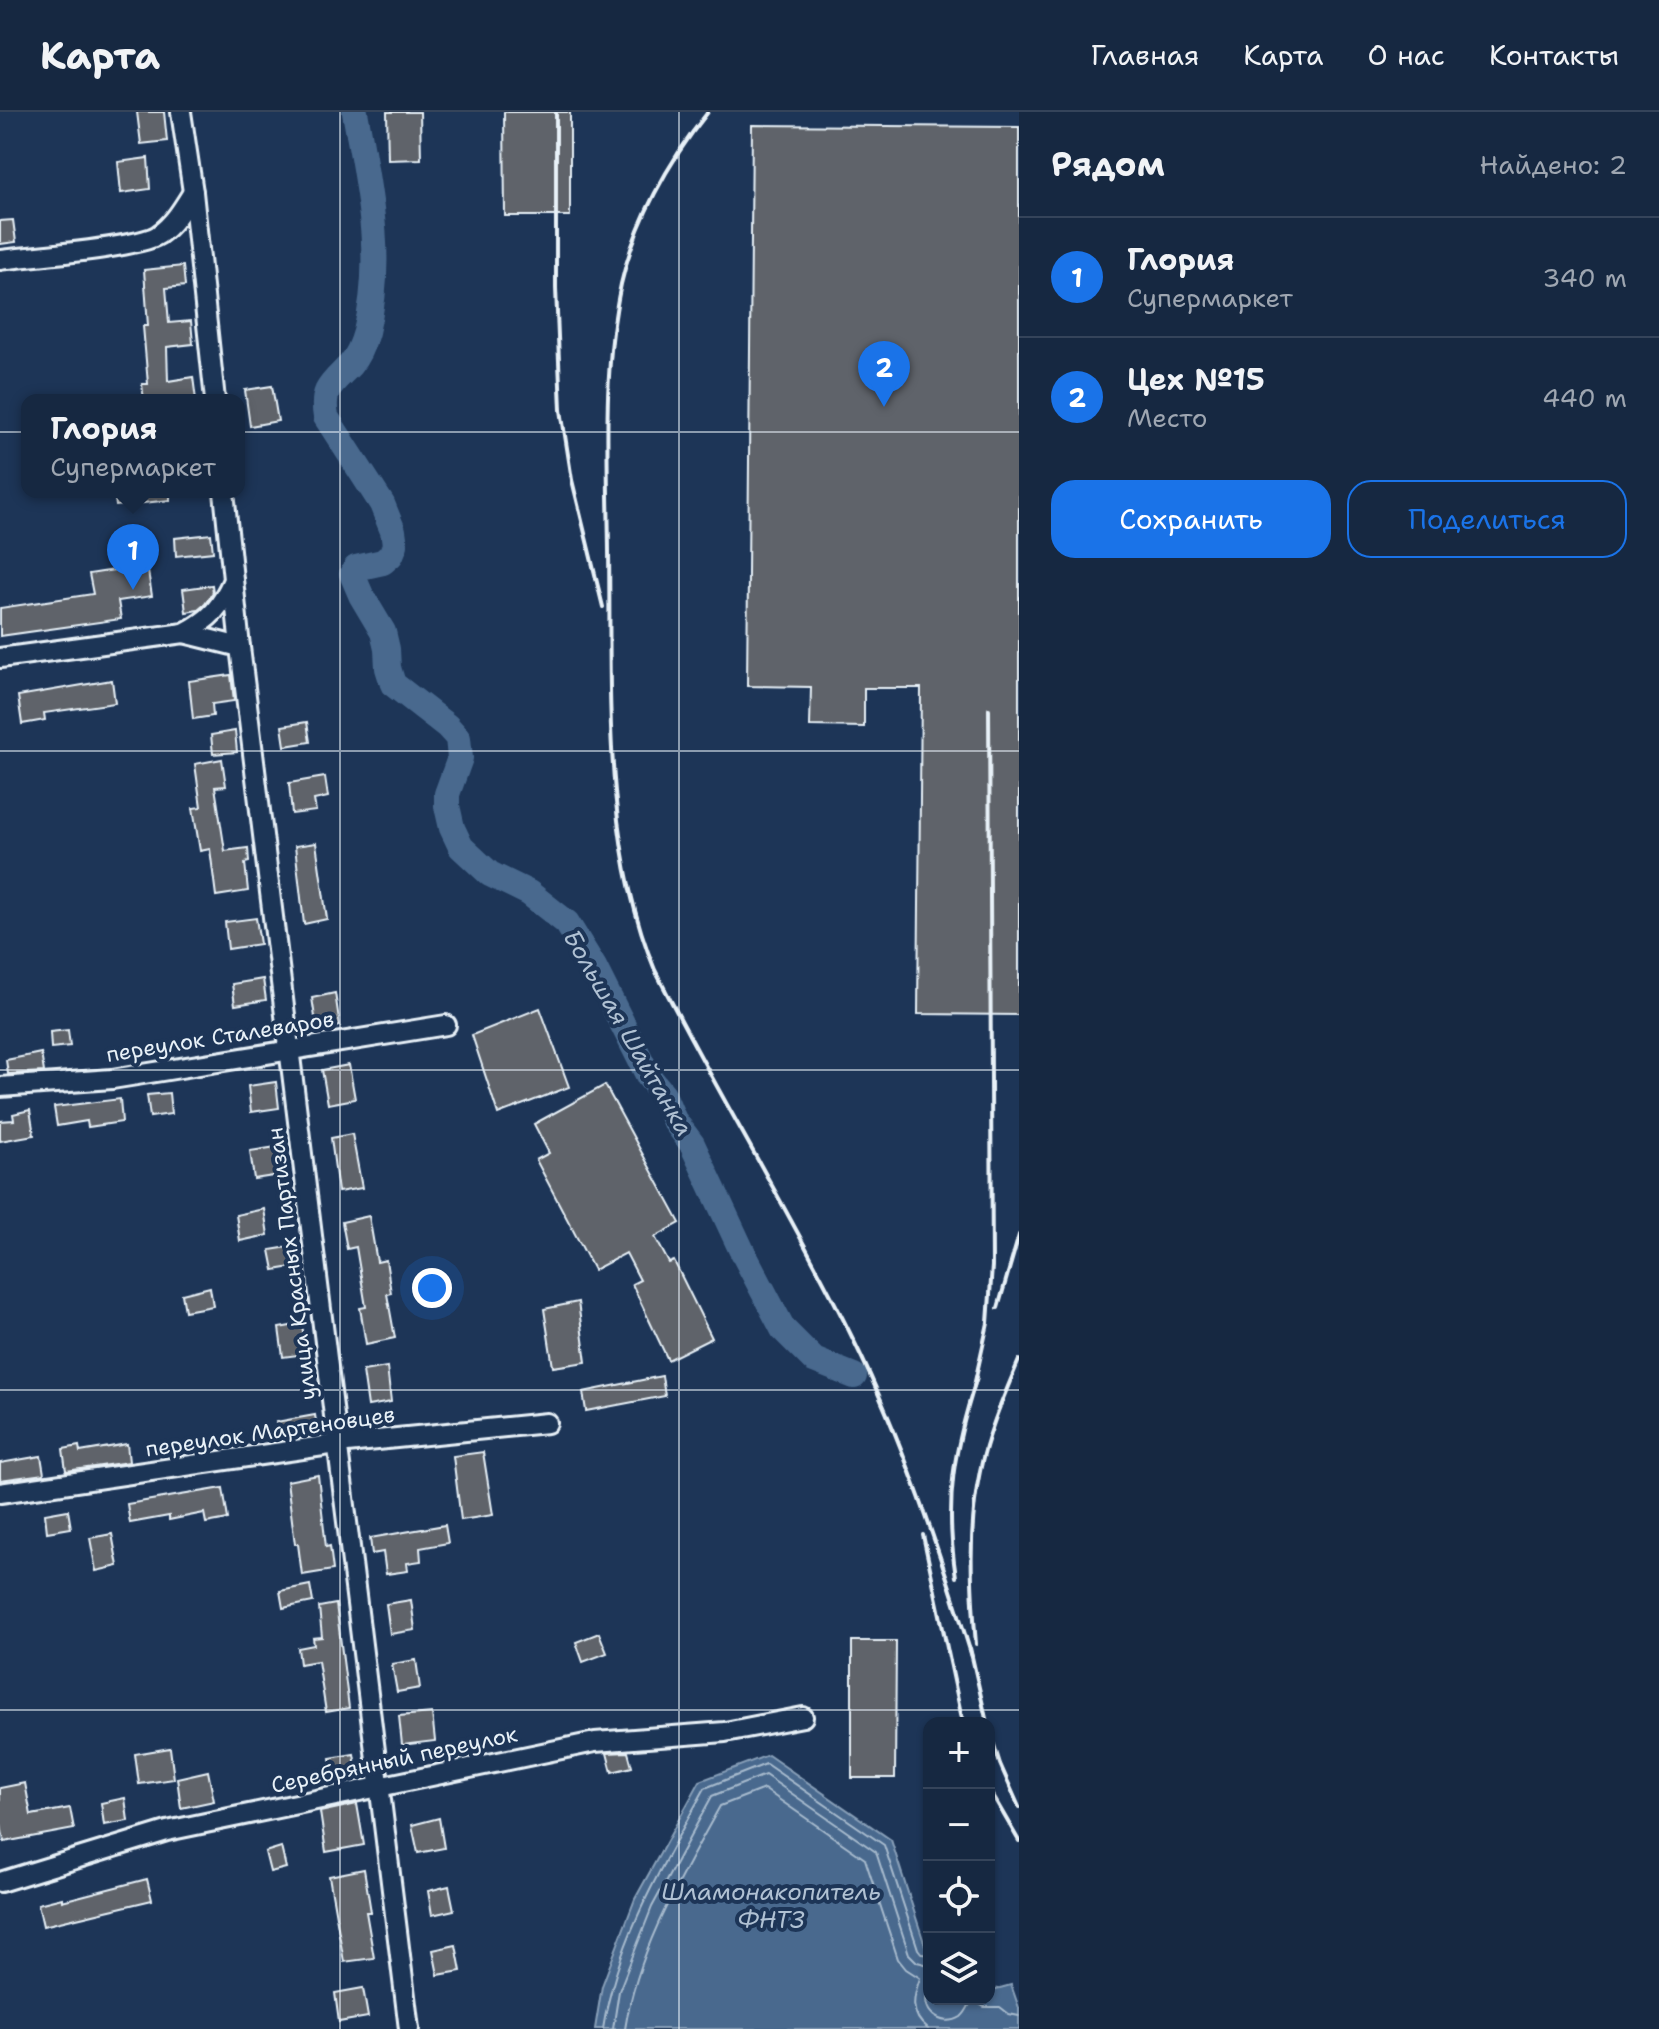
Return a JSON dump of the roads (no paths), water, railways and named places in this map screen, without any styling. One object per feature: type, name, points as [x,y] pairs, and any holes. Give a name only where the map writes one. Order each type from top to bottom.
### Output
[{"type":"street","points":[[181,112],[193,192],[214,394]]},
{"type":"street","points":[[0,260],[118,245],[156,236],[176,218],[193,192]]},
{"type":"street","name":"улица Красных Партизан","points":[[225,498],[240,647],[409,2029]]},
{"type":"street","points":[[0,658],[184,633],[206,622],[222,604],[233,580]]},
{"type":"street","points":[[184,633],[240,647]]},
{"type":"street","name":"переулок Сталеваров","points":[[0,1087],[112,1079],[446,1025]]},
{"type":"street","name":"переулок Мартеновцев","points":[[0,1493],[337,1444],[547,1423]]},
{"type":"street","name":"Серебрянный переулок","points":[[0,1882],[167,1831],[595,1742],[725,1732],[803,1717]]},
{"type":"water","name":"Шламонакопитель ФНТЗ","points":[[768,1755],[891,1840],[923,1939],[923,2005],[995,2005],[995,1989],[1011,1985],[1019,2008],[1019,2029],[595,2029],[602,1986],[635,1899],[700,1781]]},
{"type":"waterway","name":"Большая Шайтанка","points":[[355,112],[372,222],[372,304],[360,349],[329,387],[325,407],[326,417],[382,504],[393,531],[395,545],[391,555],[383,562],[356,568],[352,574],[383,632],[393,684],[458,738],[460,758],[447,794],[447,806],[461,847],[490,874],[529,893],[567,923],[594,967],[649,1077],[663,1094],[674,1120],[692,1144],[783,1329],[814,1360],[854,1376]]},
{"type":"railway","points":[[556,112],[556,288],[561,410],[572,480],[603,607]]},
{"type":"railway","points":[[708,112],[667,172],[635,238],[621,284],[611,350],[607,450],[610,710],[618,818],[626,870],[638,921],[655,970],[805,1246],[871,1378],[919,1496],[972,1657]]},
{"type":"railway","points":[[974,1386],[988,1323],[992,1266],[989,709]]},
{"type":"railway","points":[[998,1308],[1019,1235]]},
{"type":"railway","points":[[976,1644],[972,1558],[976,1492],[987,1442],[1019,1360]]},
{"type":"railway","points":[[956,1577],[951,1523],[953,1475],[962,1428],[977,1377]]},
{"type":"railway","points":[[923,1535],[962,1717]]},
{"type":"railway","points":[[970,1648],[986,1717]]},
{"type":"railway","points":[[995,1748],[1019,1807]]},
{"type":"railway","points":[[995,1799],[1019,1841]]},
{"type":"place","name":"Цех №15","points":[[884,407]]},
{"type":"place","name":"Глория","points":[[133,590]]}]
